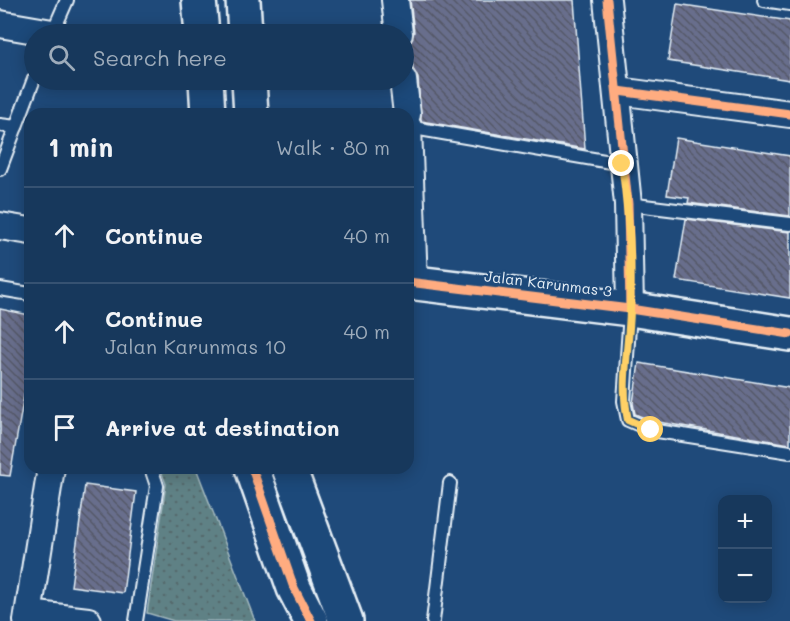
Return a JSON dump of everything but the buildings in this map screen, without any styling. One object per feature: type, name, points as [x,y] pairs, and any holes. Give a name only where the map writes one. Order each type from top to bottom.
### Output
[{"type":"street","points":[[199,0],[201,24]]},
{"type":"street","points":[[243,0],[244,24]]},
{"type":"street","points":[[395,0],[398,24]]},
{"type":"street","points":[[607,0],[618,91],[622,164],[628,204],[630,309]]},
{"type":"street","points":[[0,24],[24,29]]},
{"type":"street","points":[[207,90],[208,108]]},
{"type":"street","points":[[250,90],[251,108]]},
{"type":"street","points":[[404,90],[406,108]]},
{"type":"street","points":[[618,91],[790,114]]},
{"type":"street","points":[[0,226],[24,230]]},
{"type":"street","name":"Jalan Karunmas 3","points":[[414,282],[630,309],[790,334]]},
{"type":"street","points":[[50,474],[28,617],[88,621]]},
{"type":"street","points":[[254,474],[294,588],[311,621]]},
{"type":"street","points":[[291,474],[346,621]]},
{"type":"lane","points":[[56,24],[67,0]]},
{"type":"lane","points":[[764,0],[790,4]]},
{"type":"lane","points":[[0,169],[30,90]]},
{"type":"lane","points":[[0,125],[16,127]]},
{"type":"lane","points":[[414,128],[622,164]]},
{"type":"lane","points":[[628,204],[790,224]]},
{"type":"lane","points":[[0,289],[24,293]]},
{"type":"lane","points":[[630,309],[624,401],[628,420],[651,430],[790,452]]},
{"type":"lane","points":[[136,621],[157,486],[153,474]]},
{"type":"lane","points":[[433,621],[450,483]]},
{"type":"green space","points":[[162,474],[198,474],[255,621],[174,621],[147,613],[166,484]]},
{"type":"cycle path","points":[[607,0],[628,204],[630,309]]},
{"type":"cycle path","points":[[618,91],[790,114]]},
{"type":"cycle path","points":[[414,283],[630,309],[790,334]]},
{"type":"cycle path","points":[[254,474],[294,588],[311,621]]},
{"type":"route","points":[[622,164],[628,204],[630,309],[624,401],[628,420],[651,430]]}]
